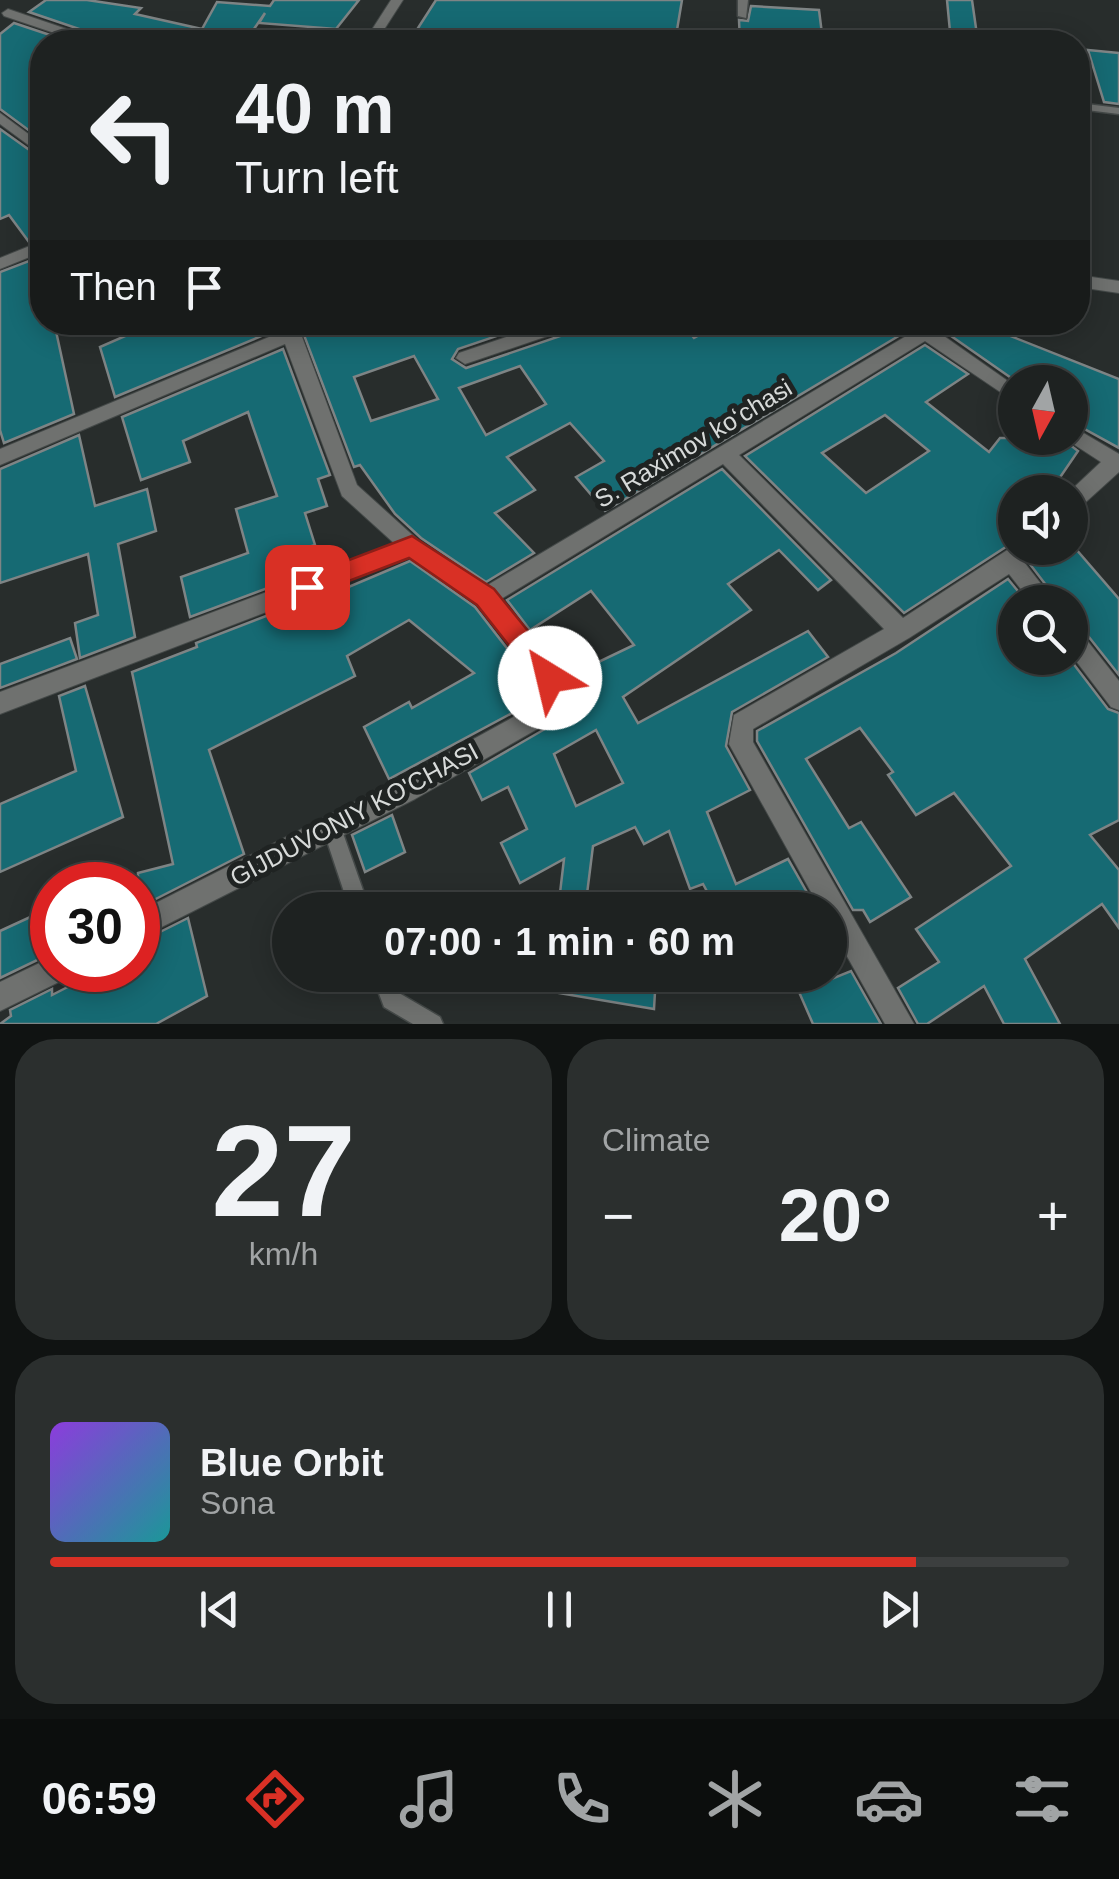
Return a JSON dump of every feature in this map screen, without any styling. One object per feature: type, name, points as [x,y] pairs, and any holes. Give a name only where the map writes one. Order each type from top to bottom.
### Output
[{"type":"street","points":[[378,30],[398,0]]},
{"type":"street","points":[[8,13],[57,30]]},
{"type":"street","points":[[0,117],[30,141]]},
{"type":"street","points":[[0,264],[30,251]]},
{"type":"street","points":[[1090,283],[1119,288]]},
{"type":"street","points":[[0,457],[273,335]]},
{"type":"street","name":"GIJDUVONIY KO'CHASI","points":[[160,915],[406,790],[566,700],[486,597],[412,546],[349,490],[292,335]]},
{"type":"street","points":[[465,358],[533,335]]},
{"type":"street","name":"S. Raximov koʻchasi","points":[[486,597],[725,453],[907,335]]},
{"type":"street","points":[[928,335],[998,383]]},
{"type":"street","points":[[1088,444],[1116,462],[1088,488]]},
{"type":"street","points":[[725,453],[901,631]]},
{"type":"street","points":[[0,703],[412,546]]},
{"type":"street","points":[[900,1024],[741,744],[742,722],[901,631],[1001,565]]},
{"type":"street","points":[[1088,659],[1119,699]]},
{"type":"street","points":[[0,997],[30,982]]},
{"type":"lane","points":[[743,0],[743,16]]},
{"type":"lane","points":[[1090,108],[1119,112]]},
{"type":"lane","points":[[331,826],[354,892]]},
{"type":"lane","points":[[388,992],[391,1000],[433,1024]]},
{"type":"building","points":[[46,0],[87,0],[141,8],[135,14],[202,29],[217,2],[270,6],[274,0],[359,0],[336,29],[259,23],[265,13],[253,30],[82,30],[29,12]]},
{"type":"building","points":[[436,0],[682,0],[677,30],[417,30]]},
{"type":"building","points":[[947,0],[972,0],[976,30],[950,30]]},
{"type":"building","points":[[751,6],[819,10],[822,30],[739,30],[739,20],[748,21]]},
{"type":"building","points":[[14,23],[35,30],[30,30],[30,131],[0,109],[0,34]]},
{"type":"building","points":[[1090,50],[1119,53],[1119,104],[1104,102]]},
{"type":"building","points":[[0,129],[30,150],[30,242],[9,215],[0,219]]},
{"type":"building","points":[[30,261],[30,335],[57,335],[74,414],[4,443],[0,430],[0,272]]},
{"type":"building","points":[[128,335],[264,335],[115,397],[100,347]]},
{"type":"building","points":[[304,335],[499,335],[458,349],[452,359],[466,368],[563,335],[900,335],[605,511],[576,477],[604,461],[570,423],[507,457],[535,490],[495,513],[534,553],[486,582],[421,538],[395,514],[360,465],[354,467]],"holes":[[[414,356],[438,399],[371,421],[354,377]],[[520,366],[546,404],[486,435],[459,388]]]},
{"type":"building","points":[[950,335],[1008,335],[1084,365],[998,365],[998,369]]},
{"type":"building","points":[[925,345],[968,374],[926,402],[989,452],[998,441],[998,455],[1075,455],[1062,475],[998,475],[998,552],[904,613],[745,456]],"holes":[[[885,415],[929,451],[866,493],[822,453]]]},
{"type":"building","points":[[283,349],[330,475],[318,479],[327,506],[305,513],[315,545],[290,553],[297,577],[190,617],[181,577],[248,553],[236,509],[277,496],[248,412],[183,441],[190,462],[141,480],[122,417]]},
{"type":"building","points":[[1088,367],[1119,379],[1119,448],[1088,431]]},
{"type":"building","points":[[79,435],[95,506],[147,489],[156,531],[118,544],[135,637],[80,658],[75,623],[98,615],[88,554],[0,583],[0,469]]},
{"type":"building","points":[[722,469],[831,580],[818,590],[779,550],[728,584],[751,610],[623,697],[638,723],[808,631],[828,657],[732,712],[726,746],[750,790],[707,812],[736,884],[788,859],[807,892],[707,892],[703,884],[690,889],[669,831],[644,844],[635,827],[593,846],[587,892],[560,892],[564,859],[520,883],[501,843],[527,829],[508,787],[482,800],[469,773],[576,711],[580,699],[567,677],[634,645],[591,591],[530,630],[507,600]],"holes":[[[596,730],[623,783],[576,806],[554,754]]]},
{"type":"building","points":[[410,561],[475,607],[544,696],[389,779],[364,727],[409,702],[412,708],[474,673],[409,620],[347,656],[355,676],[209,750],[244,854],[160,897],[160,867],[173,864],[132,672],[305,601],[306,605]]},
{"type":"building","points":[[1088,563],[1119,599],[1119,675],[1088,636],[1088,585],[1046,585],[1031,565]]},
{"type":"building","points":[[998,586],[998,675],[1082,675],[1108,709],[1119,713],[1119,820],[1090,835],[1119,870],[1119,928],[1102,904],[1025,959],[1060,1024],[1004,1024],[984,986],[927,1024],[918,1024],[898,988],[939,962],[916,929],[1011,866],[954,793],[916,815],[888,775],[893,772],[860,728],[806,759],[849,828],[861,822],[911,897],[870,922],[863,910],[853,910],[847,892],[843,892],[757,741],[757,731],[896,653]]},
{"type":"building","points":[[70,638],[77,659],[0,688],[0,664]]},
{"type":"building","points":[[85,686],[123,817],[0,872],[0,804],[76,771],[59,696]]},
{"type":"building","points":[[392,815],[405,852],[365,872],[352,835]]},
{"type":"building","points":[[30,917],[30,964],[0,978],[0,931]]},
{"type":"building","points":[[188,918],[207,996],[156,1024],[0,1024],[11,1016],[10,1010],[46,992],[160,992],[160,932]]},
{"type":"building","points":[[851,971],[881,1024],[813,1024],[799,992],[847,992],[847,973]]},
{"type":"building","points":[[553,992],[655,992],[654,1009]]},
{"type":"route","points":[[307,587],[412,546],[486,597],[550,678]]}]
